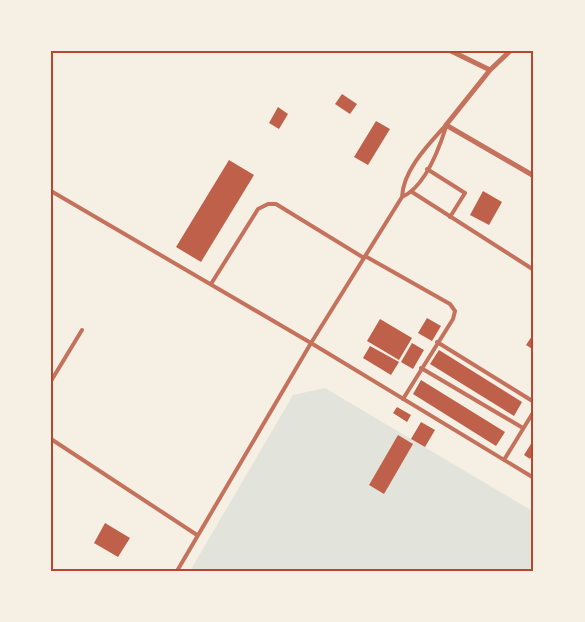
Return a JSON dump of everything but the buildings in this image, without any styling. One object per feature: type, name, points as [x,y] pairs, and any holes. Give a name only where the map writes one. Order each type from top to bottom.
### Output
[{"type":"street","points":[[451,51],[490,70]]},
{"type":"street","points":[[510,51],[490,70],[446,125],[534,176]]},
{"type":"lane","points":[[402,197],[412,192],[437,154],[446,125]]},
{"type":"lane","points":[[177,571],[311,343],[402,197],[403,186],[421,156],[446,125]]},
{"type":"lane","points":[[427,169],[465,193],[450,217]]},
{"type":"lane","points":[[51,191],[311,343],[534,478]]},
{"type":"lane","points":[[412,192],[534,270]]},
{"type":"lane","points":[[211,284],[258,209],[268,204],[276,204],[364,257],[450,304],[455,311],[453,319],[403,399]]},
{"type":"lane","points":[[51,381],[82,330]]},
{"type":"lane","points":[[437,342],[534,402]]},
{"type":"lane","points":[[421,368],[523,428]]},
{"type":"lane","points":[[504,460],[534,411]]},
{"type":"lane","points":[[51,439],[197,535]]},
{"type":"shaded area","points":[[325,388],[534,512],[534,571],[190,571],[293,395]]}]
